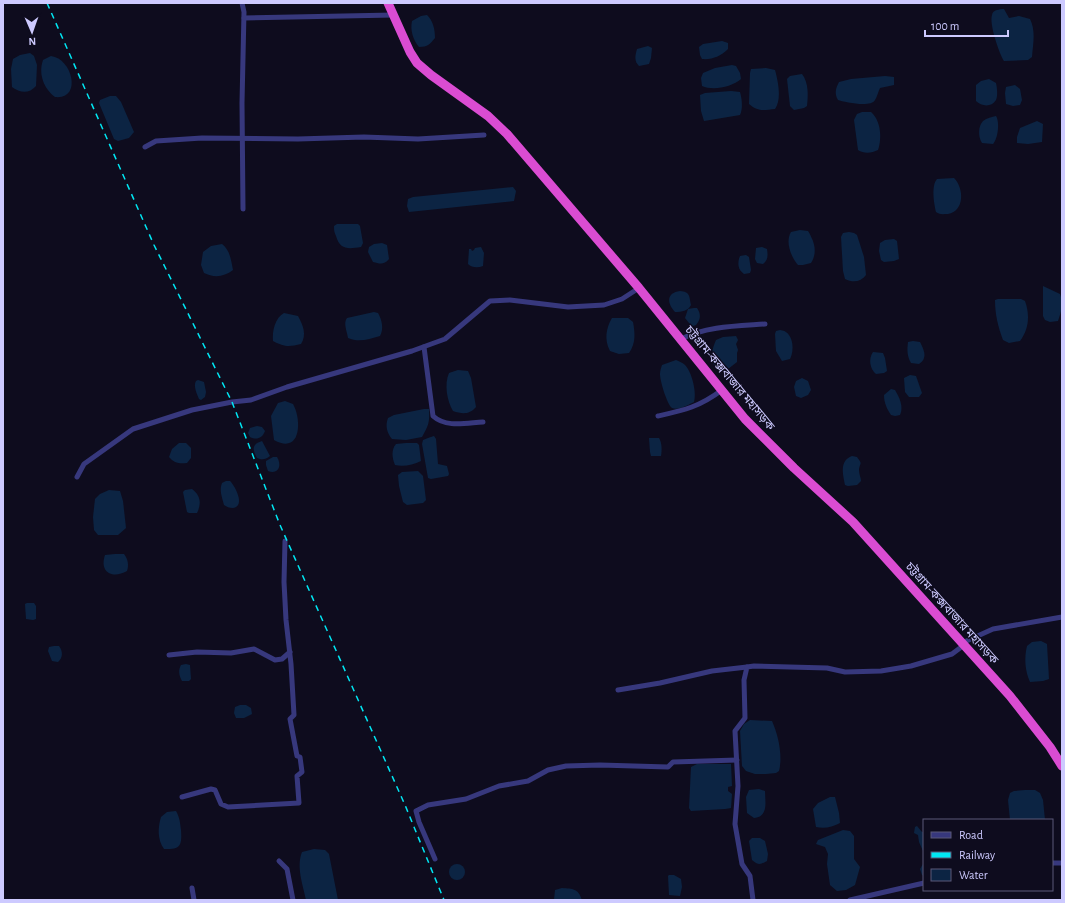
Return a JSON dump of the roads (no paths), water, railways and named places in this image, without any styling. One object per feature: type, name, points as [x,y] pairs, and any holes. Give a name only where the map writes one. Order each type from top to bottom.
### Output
[{"type":"highway","name":"চট্টগ্রাম-কক্সবাজার মহাসড়ক","points":[[388,3],[410,52],[417,63],[431,75],[488,116],[507,134],[639,288],[745,419],[794,468],[853,522],[1010,696],[1050,747],[1062,766]]},
{"type":"street","points":[[242,3],[244,18],[242,139],[243,209]]},
{"type":"street","points":[[244,18],[394,15]]},
{"type":"street","points":[[145,147],[156,141],[202,138],[242,139],[364,137],[418,139],[484,134]]},
{"type":"street","points":[[77,477],[84,464],[133,429],[192,410],[232,402],[252,400],[288,387],[424,347],[445,339],[490,301],[510,300],[568,307],[604,305],[622,299],[639,288]]},
{"type":"street","points":[[681,339],[694,332],[714,328],[765,324]]},
{"type":"street","points":[[424,347],[433,416],[439,421],[448,424],[483,422]]},
{"type":"street","points":[[658,416],[684,411],[701,404],[722,390]]},
{"type":"street","points":[[182,797],[210,789],[215,790],[221,804],[228,807],[299,803],[297,776],[302,772],[302,765],[300,757],[297,756],[290,719],[294,715],[284,582],[285,541]]},
{"type":"street","points":[[618,690],[660,683],[712,671],[754,666],[827,668],[845,672],[881,671],[911,666],[952,654],[963,644],[993,629],[1062,617]]},
{"type":"street","points":[[169,655],[197,652],[231,653],[254,649],[275,660],[282,659],[290,652]]},
{"type":"street","points":[[747,667],[744,680],[745,718],[735,731],[738,786],[735,824],[742,864],[750,876],[752,900]]},
{"type":"street","points":[[435,859],[419,822],[416,811],[428,805],[466,799],[499,786],[528,780],[548,770],[566,766],[600,765],[668,767],[673,762],[737,760]]},
{"type":"street","points":[[280,861],[288,869],[293,900]]},
{"type":"street","points":[[850,900],[923,883]]},
{"type":"street","points":[[192,888],[194,900]]},
{"type":"water","points":[[1004,9],[1009,18],[1019,16],[1030,19],[1034,38],[1032,57],[1028,60],[1004,61],[997,45],[991,19],[993,12]]},
{"type":"water","points":[[427,15],[433,25],[435,38],[428,45],[419,47],[412,35],[412,21],[421,16]]},
{"type":"water","points":[[722,41],[728,43],[728,49],[719,56],[702,59],[699,47],[703,44]]},
{"type":"water","points":[[648,46],[652,48],[649,64],[639,66],[635,58],[637,49]]},
{"type":"water","points":[[30,53],[34,56],[37,65],[36,86],[33,89],[24,92],[12,87],[11,69],[13,59],[20,55]]},
{"type":"water","points":[[51,56],[59,59],[65,64],[69,71],[71,86],[69,92],[63,96],[55,97],[51,94],[43,81],[41,71],[43,60]]},
{"type":"water","points":[[732,65],[736,66],[740,73],[741,79],[737,82],[728,86],[717,88],[702,86],[701,78],[703,73],[715,68]]},
{"type":"water","points":[[766,68],[775,70],[779,95],[775,109],[761,110],[749,104],[750,73],[751,69]]},
{"type":"water","points":[[802,74],[807,85],[807,106],[794,110],[790,106],[787,79],[790,76]]},
{"type":"water","points":[[885,76],[894,77],[894,85],[880,88],[876,99],[873,102],[863,104],[838,100],[836,91],[839,82],[851,79]]},
{"type":"water","points":[[989,79],[996,83],[997,98],[994,103],[983,105],[976,101],[976,85],[981,81]]},
{"type":"water","points":[[1015,85],[1020,89],[1022,100],[1020,105],[1013,106],[1006,104],[1005,93],[1006,87]]},
{"type":"water","points":[[731,91],[740,92],[742,110],[740,115],[704,121],[701,111],[700,95],[705,93]]},
{"type":"water","points":[[110,96],[116,96],[121,102],[134,132],[129,138],[118,141],[114,139],[99,103],[100,100]]},
{"type":"water","points":[[862,112],[871,112],[879,125],[880,135],[878,150],[873,152],[865,153],[858,150],[854,120],[857,114]]},
{"type":"water","points":[[996,116],[998,126],[995,142],[993,144],[982,143],[979,132],[981,123],[986,119]]},
{"type":"water","points":[[1037,121],[1043,124],[1042,142],[1028,144],[1017,143],[1020,128]]},
{"type":"water","points":[[954,178],[960,187],[961,193],[958,209],[948,214],[939,214],[936,212],[934,199],[935,182],[937,179]]},
{"type":"water","points":[[513,187],[516,191],[514,201],[409,212],[407,206],[408,199],[413,197]]},
{"type":"water","points":[[337,224],[358,224],[360,226],[363,243],[361,247],[345,248],[342,246],[334,231],[334,226]]},
{"type":"water","points":[[800,230],[808,231],[815,251],[811,263],[803,265],[798,265],[795,262],[789,245],[789,236],[791,232]]},
{"type":"water","points":[[849,232],[857,235],[864,257],[866,275],[857,281],[845,279],[843,271],[841,237],[843,233]]},
{"type":"water","points":[[894,239],[897,241],[899,259],[884,262],[881,260],[879,251],[880,243],[885,240]]},
{"type":"water","points":[[382,243],[387,245],[389,259],[382,264],[373,262],[368,252],[369,247],[374,244]]},
{"type":"water","points":[[222,244],[225,246],[231,259],[233,270],[219,276],[211,276],[204,273],[201,265],[203,252],[211,246]]},
{"type":"water","points":[[481,247],[484,253],[483,266],[471,266],[468,264],[469,249],[472,251],[475,248]]},
{"type":"water","points":[[762,247],[767,249],[768,254],[767,259],[763,264],[757,263],[755,259],[756,248]]},
{"type":"water","points":[[746,255],[749,257],[751,270],[750,273],[744,274],[739,268],[739,261],[740,256]]},
{"type":"water","points":[[1043,286],[1060,294],[1062,305],[1058,321],[1050,322],[1045,320],[1043,316]]},
{"type":"water","points":[[680,291],[687,293],[691,305],[684,311],[675,312],[670,305],[669,299],[672,294]]},
{"type":"water","points":[[1021,299],[1025,301],[1028,311],[1028,322],[1020,341],[1009,343],[1003,340],[998,325],[996,310],[995,300]]},
{"type":"water","points":[[697,308],[700,316],[698,323],[693,326],[685,318],[688,309]]},
{"type":"water","points":[[374,312],[378,313],[381,322],[382,330],[380,336],[360,340],[348,338],[345,325],[347,318]]},
{"type":"water","points":[[284,313],[298,316],[304,330],[304,337],[301,344],[287,346],[273,341],[276,321]]},
{"type":"water","points":[[612,318],[628,318],[633,322],[634,338],[633,345],[629,353],[619,354],[610,351],[608,347],[606,334]]},
{"type":"water","points":[[780,330],[788,334],[792,341],[792,355],[790,359],[782,361],[776,351],[775,334],[776,331]]},
{"type":"water","points":[[736,336],[738,340],[736,344],[738,350],[737,362],[728,369],[716,368],[712,362],[712,351],[716,340],[723,337]]},
{"type":"water","points":[[908,342],[920,342],[924,351],[924,359],[919,364],[911,363],[908,355]]},
{"type":"water","points":[[873,352],[883,353],[887,371],[884,373],[876,374],[872,369],[870,361]]},
{"type":"water","points":[[676,360],[688,368],[692,377],[695,398],[694,402],[674,409],[670,406],[662,387],[660,371],[662,365]]},
{"type":"water","points":[[458,370],[468,371],[471,378],[476,407],[468,413],[453,411],[448,397],[446,387],[447,377],[449,373]]},
{"type":"water","points":[[910,375],[916,376],[922,393],[919,397],[909,397],[905,392],[904,378]]},
{"type":"water","points":[[802,378],[808,381],[811,390],[808,395],[801,398],[796,396],[794,387],[796,381]]},
{"type":"water","points":[[198,380],[204,382],[206,392],[205,397],[201,400],[199,399],[195,388],[195,383]]},
{"type":"water","points":[[891,389],[895,390],[898,396],[901,408],[900,415],[891,415],[886,406],[884,395]]},
{"type":"water","points":[[285,401],[293,404],[298,418],[297,434],[290,443],[283,443],[274,440],[271,416],[278,403]]},
{"type":"water","points":[[429,409],[429,421],[422,437],[406,440],[392,439],[387,429],[388,418],[394,415]]},
{"type":"water","points":[[257,426],[262,427],[265,431],[264,434],[259,438],[250,437],[248,433],[250,428]]},
{"type":"water","points":[[434,436],[436,439],[438,464],[447,466],[449,474],[448,476],[431,479],[428,478],[422,444],[423,440]]},
{"type":"water","points":[[649,438],[659,438],[662,447],[661,456],[651,456]]},
{"type":"water","points":[[262,441],[270,456],[260,459],[257,458],[254,452],[254,447]]},
{"type":"water","points":[[179,443],[186,443],[191,448],[191,458],[187,463],[177,463],[169,457],[172,449]]},
{"type":"water","points":[[417,443],[419,445],[421,461],[415,464],[401,466],[395,465],[392,454],[394,446],[396,444]]},
{"type":"water","points":[[852,456],[857,457],[861,463],[859,470],[861,481],[857,485],[848,486],[845,485],[843,468],[845,461]]},
{"type":"water","points":[[273,457],[277,457],[279,463],[279,466],[275,472],[268,471],[266,465],[266,461]]},
{"type":"water","points":[[418,471],[423,476],[426,500],[423,503],[407,505],[403,502],[398,475],[402,472]]},
{"type":"water","points":[[230,481],[238,496],[239,504],[233,508],[224,505],[222,499],[221,486],[222,483]]},
{"type":"water","points":[[192,489],[197,494],[200,503],[197,513],[187,512],[183,492],[185,490]]},
{"type":"water","points":[[109,490],[120,491],[123,501],[126,528],[118,535],[98,535],[94,530],[93,517],[95,499],[100,494]]},
{"type":"water","points":[[124,554],[128,562],[127,571],[117,574],[108,573],[104,566],[105,555]]},
{"type":"water","points":[[34,603],[36,606],[36,619],[26,619],[25,604]]},
{"type":"water","points":[[1041,641],[1047,644],[1049,679],[1030,682],[1026,664],[1027,646],[1032,642]]},
{"type":"water","points":[[59,646],[62,654],[58,662],[52,661],[48,651],[49,647]]},
{"type":"water","points":[[181,665],[190,665],[191,679],[189,681],[182,681],[179,669]]},
{"type":"water","points":[[246,705],[251,708],[252,714],[244,718],[236,718],[234,713],[235,707]]},
{"type":"water","points":[[750,720],[772,721],[778,739],[780,752],[779,771],[776,773],[755,774],[746,771],[742,766],[740,731],[744,724]]},
{"type":"water","points":[[697,764],[731,764],[732,786],[728,787],[728,791],[732,794],[731,808],[691,811],[689,808],[691,767]]},
{"type":"water","points":[[759,789],[765,791],[765,808],[759,817],[754,818],[747,813],[746,797],[749,790]]},
{"type":"water","points":[[1035,790],[1040,793],[1043,800],[1045,819],[1010,819],[1008,800],[1010,793],[1014,791]]},
{"type":"water","points":[[830,797],[835,797],[840,823],[834,826],[822,828],[816,827],[813,809],[818,803]]},
{"type":"water","points":[[176,811],[180,823],[181,843],[174,849],[164,849],[160,841],[159,833],[161,817],[167,812]]},
{"type":"water","points":[[917,826],[923,832],[923,851],[918,835],[914,833],[915,827]]},
{"type":"water","points":[[843,830],[850,831],[854,836],[854,859],[860,867],[855,885],[846,890],[837,891],[830,885],[827,864],[828,854],[825,847],[816,844],[818,840]]},
{"type":"water","points":[[752,838],[760,838],[765,841],[768,854],[767,861],[759,864],[752,860],[749,841]]},
{"type":"water","points":[[314,849],[325,850],[329,854],[338,900],[306,900],[300,870],[300,858],[302,852]]},
{"type":"water","points":[[457,864],[463,866],[465,872],[463,878],[457,880],[451,878],[449,872],[451,866]]},
{"type":"water","points":[[923,864],[923,876],[922,875],[920,869]]},
{"type":"water","points":[[669,875],[674,875],[681,879],[682,887],[680,896],[669,895]]},
{"type":"water","points":[[562,888],[577,891],[582,900],[554,900],[555,890]]},
{"type":"railway","points":[[47,3],[154,245],[232,402],[280,525],[405,805],[444,900]]}]
